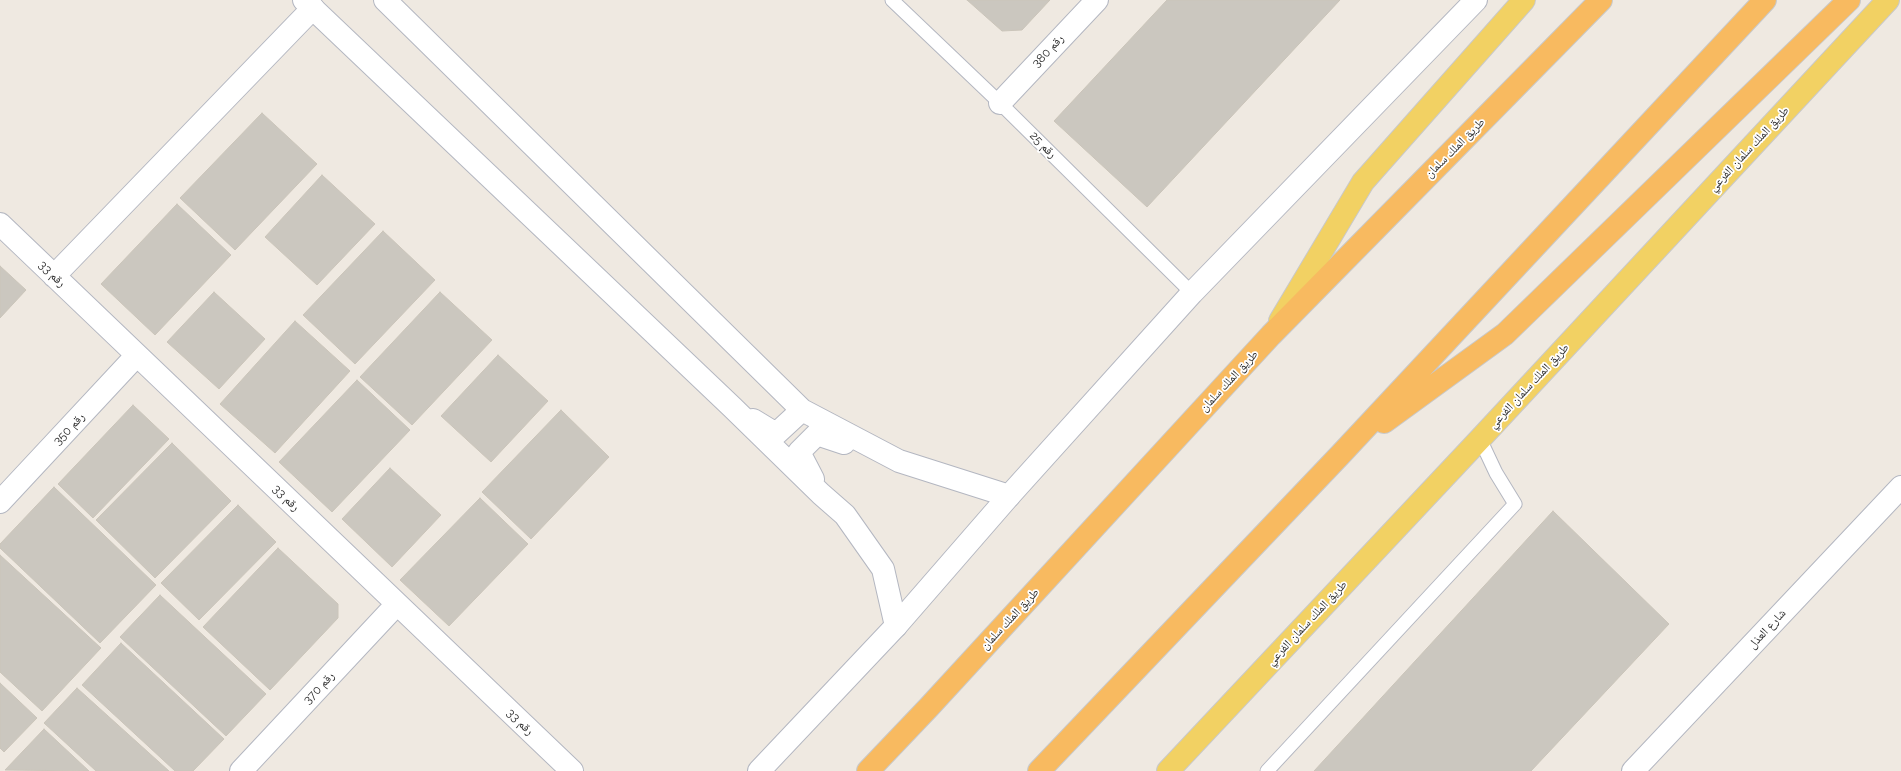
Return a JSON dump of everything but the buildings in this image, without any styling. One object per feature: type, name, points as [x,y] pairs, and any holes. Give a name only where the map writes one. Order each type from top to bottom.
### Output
[{"type":"highway","name":"طريق الملك سلمان","points":[[868,771],[929,707],[1271,335],[1601,0]]},
{"type":"highway","points":[[1039,771],[1341,454],[1765,0]]},
{"type":"highway","points":[[1341,454],[1505,334],[1849,0]]},
{"type":"main road","points":[[1271,335],[1362,182],[1524,0]]},
{"type":"main road","name":"طريق الملك سلمان الفرعي","points":[[1168,771],[1480,440],[1888,0]]},
{"type":"street","points":[[385,0],[802,410],[898,461]]},
{"type":"street","name":"رقم 380","points":[[1000,103],[1097,0]]},
{"type":"street","points":[[759,771],[896,626],[1009,496],[1192,292],[1476,0]]},
{"type":"street","points":[[54,276],[309,4],[732,406],[821,494],[845,515],[883,569],[896,626]]},
{"type":"street","name":"رقم 33","points":[[0,224],[572,771]]},
{"type":"street","name":"رقم 350","points":[[0,502],[137,355]]},
{"type":"street","points":[[732,406],[776,434],[802,410]]},
{"type":"street","points":[[821,494],[799,452],[817,434],[1009,496]]},
{"type":"street","name":"شارع العذل","points":[[1633,771],[1898,495]]},
{"type":"street","name":"رقم 370","points":[[241,771],[397,604]]},
{"type":"lane","name":"رقم 25","points":[[892,0],[1000,103],[1192,292]]},
{"type":"lane","points":[[1267,771],[1515,504],[1496,473],[1480,440]]}]
